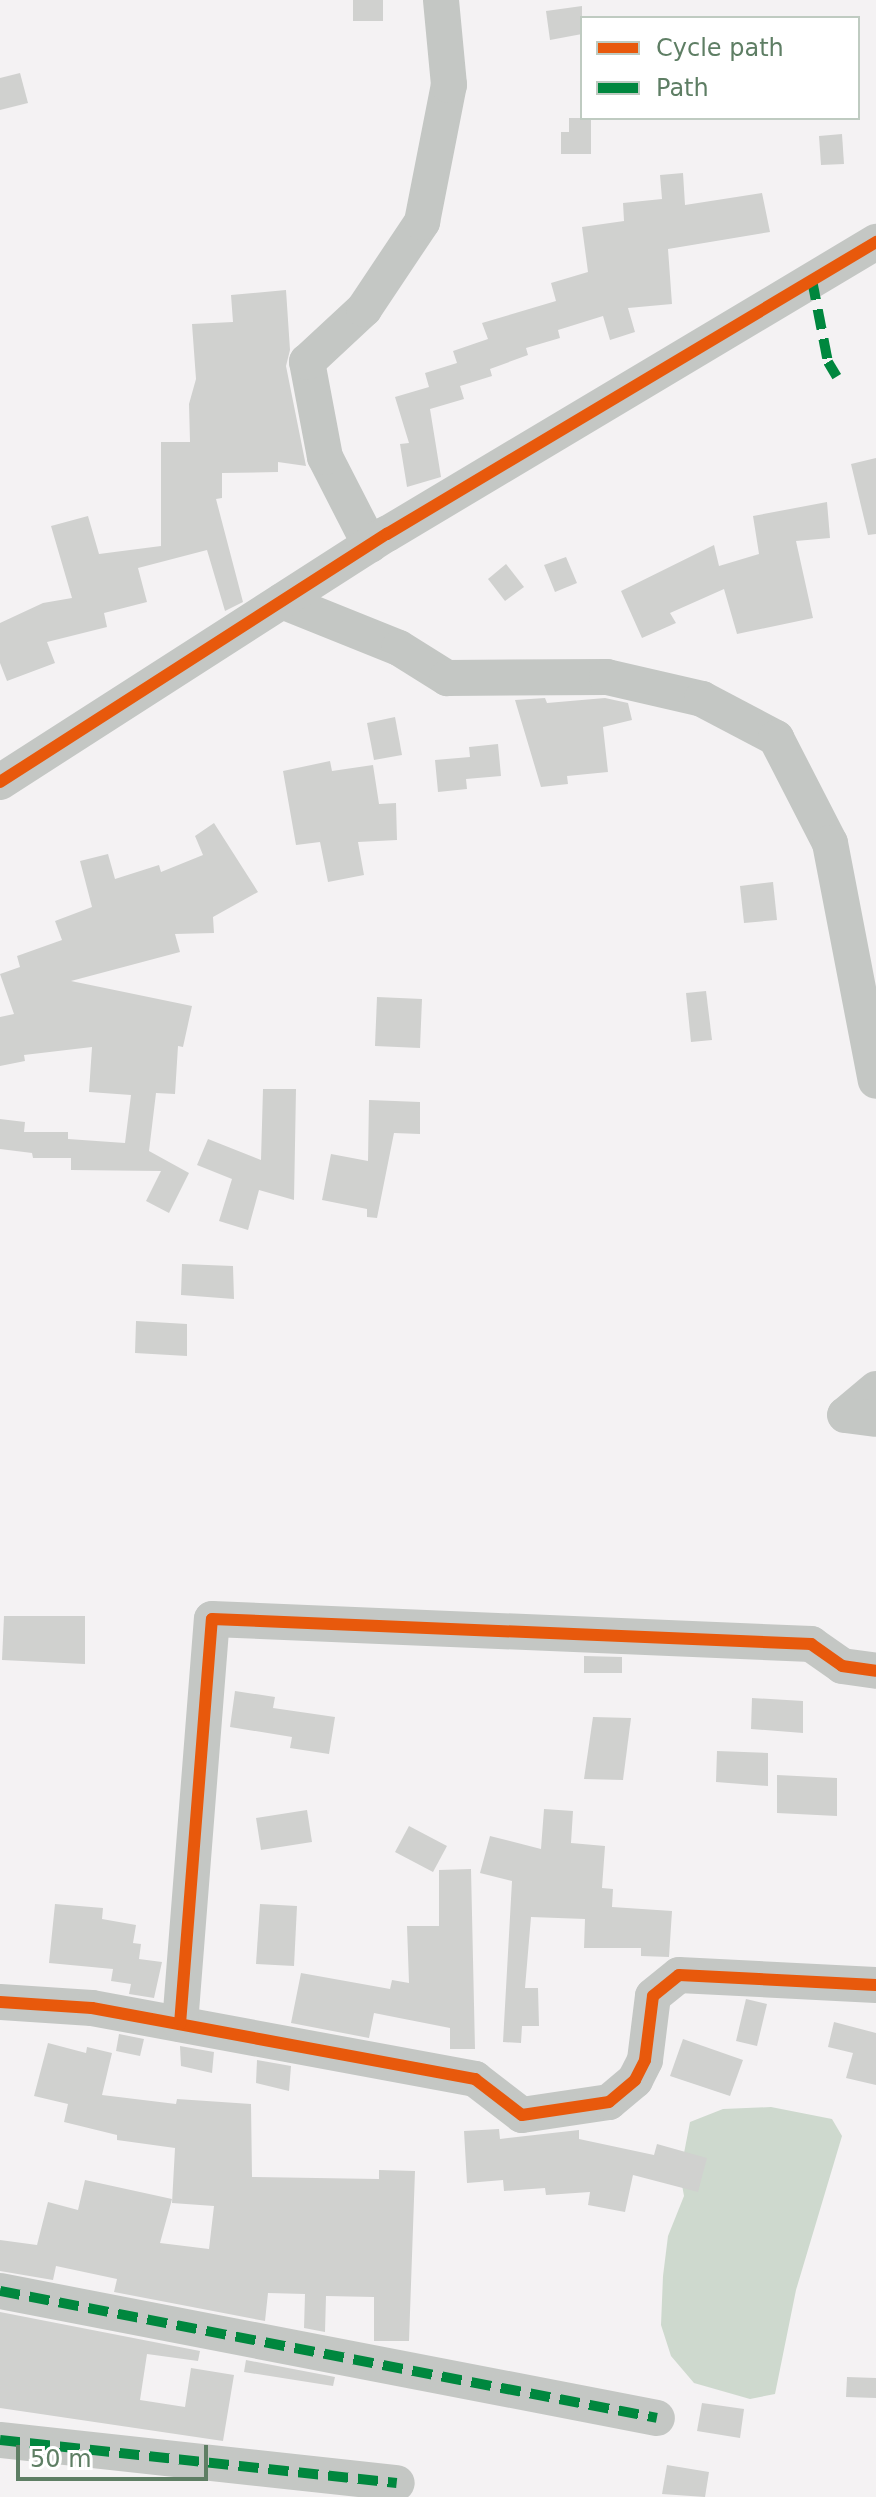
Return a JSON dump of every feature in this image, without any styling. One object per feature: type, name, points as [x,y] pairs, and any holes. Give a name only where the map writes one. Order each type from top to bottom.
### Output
[{"type":"street","points":[[370,545],[325,457],[307,362],[364,309],[422,222],[449,85],[441,0]]},
{"type":"street","points":[[0,782],[370,545],[876,242]]},
{"type":"street","points":[[282,601],[399,648],[447,678],[607,677],[702,699],[776,738],[830,843],[876,1081]]},
{"type":"street","points":[[876,1389],[845,1415],[876,1419]]},
{"type":"street","points":[[180,2024],[212,1619],[811,1644],[842,1666],[876,1671]]},
{"type":"street","points":[[0,2002],[92,2008],[475,2079],[522,2115],[609,2102],[635,2080],[645,2060],[653,1996],[679,1975],[876,1985]]},
{"type":"street","points":[[0,2291],[657,2418]]},
{"type":"street","points":[[0,2440],[397,2483]]},
{"type":"shaded area","points":[[771,2107],[832,2119],[842,2136],[796,2290],[775,2394],[750,2399],[694,2383],[671,2356],[661,2325],[663,2276],[668,2236],[684,2196],[680,2174],[690,2122],[723,2109]]},
{"type":"building","points":[[353,0],[383,0],[383,21],[353,21]]},
{"type":"building","points":[[582,6],[580,34],[550,40],[546,11]]},
{"type":"building","points":[[20,73],[28,103],[0,110],[0,78]]},
{"type":"building","points":[[569,118],[591,120],[591,154],[561,154],[561,132],[569,132]]},
{"type":"building","points":[[842,134],[844,164],[821,165],[819,136]]},
{"type":"building","points":[[683,173],[685,205],[762,193],[770,232],[668,249],[672,304],[628,308],[635,332],[610,340],[603,316],[558,330],[560,338],[526,348],[528,355],[490,369],[492,376],[460,386],[464,399],[430,409],[441,477],[407,487],[400,444],[409,443],[395,397],[429,387],[425,373],[457,363],[453,351],[488,339],[482,323],[556,301],[551,283],[588,272],[582,227],[624,221],[623,203],[662,199],[660,175]]},
{"type":"building","points":[[286,290],[290,350],[286,366],[306,466],[278,462],[278,472],[222,473],[222,498],[216,499],[243,602],[225,611],[207,550],[138,568],[147,602],[104,613],[107,627],[47,642],[55,663],[7,681],[0,663],[0,623],[43,603],[72,598],[51,526],[88,516],[99,554],[161,546],[161,442],[190,442],[189,404],[196,379],[192,324],[233,322],[231,295]]},
{"type":"building","points":[[876,458],[876,534],[868,535],[851,464]]},
{"type":"building","points":[[827,502],[830,538],[796,541],[813,618],[737,634],[724,589],[670,613],[676,623],[642,638],[621,591],[714,545],[719,566],[759,554],[753,516]]},
{"type":"building","points":[[566,557],[577,583],[555,592],[544,565]]},
{"type":"building","points":[[506,564],[524,587],[505,601],[488,579]]},
{"type":"building","points":[[545,698],[547,703],[605,698],[628,703],[632,720],[603,727],[608,772],[567,776],[568,784],[541,787],[515,700]]},
{"type":"building","points":[[395,717],[402,755],[374,760],[367,723]]},
{"type":"building","points":[[498,744],[501,776],[466,779],[467,789],[438,792],[435,760],[470,757],[469,747]]},
{"type":"building","points":[[330,761],[332,771],[373,765],[379,804],[396,803],[397,840],[358,842],[364,875],[328,882],[320,842],[296,845],[283,771]]},
{"type":"building","points":[[214,823],[258,892],[213,917],[214,933],[175,934],[180,952],[71,981],[192,1006],[183,1047],[178,1046],[175,1094],[156,1093],[149,1151],[189,1173],[169,1213],[146,1201],[161,1171],[71,1170],[71,1158],[33,1158],[32,1153],[0,1149],[0,1119],[25,1122],[24,1132],[68,1132],[68,1139],[125,1143],[131,1095],[89,1092],[92,1047],[24,1055],[25,1061],[0,1066],[0,1017],[14,1014],[0,974],[20,967],[17,956],[62,940],[55,921],[92,907],[80,861],[108,854],[115,879],[159,865],[161,872],[203,855],[195,836]]},
{"type":"building","points":[[773,882],[777,920],[744,923],[740,886]]},
{"type":"building","points":[[706,991],[712,1040],[691,1042],[686,993]]},
{"type":"building","points":[[377,997],[422,999],[420,1048],[375,1046]]},
{"type":"building","points":[[263,1089],[296,1089],[294,1200],[259,1190],[248,1230],[219,1221],[232,1179],[197,1165],[208,1139],[261,1160]]},
{"type":"building","points":[[369,1100],[420,1102],[420,1134],[394,1133],[377,1218],[367,1217],[367,1209],[322,1200],[331,1154],[368,1161]]},
{"type":"building","points":[[182,1264],[233,1266],[234,1299],[181,1295]]},
{"type":"building","points":[[136,1321],[187,1324],[187,1356],[135,1353]]},
{"type":"building","points":[[4,1616],[85,1616],[85,1664],[2,1660]]},
{"type":"building","points":[[584,1656],[622,1657],[622,1673],[584,1673]]},
{"type":"building","points":[[235,1691],[275,1697],[273,1708],[335,1717],[329,1754],[290,1748],[292,1737],[230,1727]]},
{"type":"building","points":[[752,1698],[803,1701],[803,1733],[751,1729]]},
{"type":"building","points":[[593,1717],[631,1718],[623,1780],[584,1779]]},
{"type":"building","points":[[717,1751],[768,1753],[768,1786],[716,1782]]},
{"type":"building","points":[[777,1775],[837,1778],[837,1816],[777,1813]]},
{"type":"building","points":[[544,1809],[573,1811],[571,1843],[605,1846],[602,1888],[613,1889],[612,1907],[672,1911],[669,1957],[641,1956],[641,1948],[584,1948],[585,1919],[531,1917],[525,1988],[538,1988],[539,2026],[522,2026],[521,2043],[503,2042],[512,1881],[480,1873],[490,1836],[541,1849]]},
{"type":"building","points":[[307,1810],[312,1842],[261,1850],[256,1818]]},
{"type":"building","points":[[409,1826],[447,1846],[433,1872],[395,1852]]},
{"type":"building","points":[[471,1869],[475,2049],[450,2049],[450,2028],[374,2013],[369,2038],[291,2023],[301,1973],[390,1989],[392,1980],[409,1983],[407,1926],[439,1926],[439,1870]]},
{"type":"building","points":[[55,1904],[103,1908],[102,1919],[136,1925],[133,1943],[141,1944],[139,1959],[162,1962],[154,1998],[129,1994],[131,1984],[111,1981],[113,1969],[49,1963]]},
{"type":"building","points":[[260,1904],[297,1906],[294,1966],[256,1964]]},
{"type":"building","points":[[746,1999],[767,2004],[757,2046],[736,2041]]},
{"type":"building","points":[[834,2022],[876,2033],[876,2085],[846,2078],[853,2053],[828,2047]]},
{"type":"building","points":[[119,2034],[144,2039],[140,2056],[116,2051]]},
{"type":"building","points":[[683,2039],[743,2060],[730,2096],[670,2076]]},
{"type":"building","points":[[48,2043],[86,2053],[87,2047],[112,2053],[102,2095],[176,2104],[177,2099],[251,2104],[252,2177],[379,2179],[379,2170],[415,2171],[409,2341],[374,2341],[374,2297],[326,2296],[325,2332],[304,2328],[305,2294],[268,2293],[265,2321],[114,2292],[117,2279],[56,2266],[53,2280],[0,2271],[0,2240],[37,2245],[48,2202],[78,2210],[85,2180],[172,2199],[160,2243],[209,2249],[214,2206],[172,2203],[175,2148],[117,2140],[117,2135],[64,2122],[68,2104],[34,2096]]},
{"type":"building","points":[[180,2046],[214,2052],[212,2073],[181,2066]]},
{"type":"building","points":[[257,2060],[291,2066],[289,2091],[256,2083]]},
{"type":"building","points":[[499,2129],[500,2139],[579,2130],[579,2139],[654,2155],[657,2144],[707,2158],[698,2192],[633,2175],[625,2212],[588,2205],[590,2192],[546,2195],[545,2188],[504,2191],[503,2180],[467,2183],[464,2131]]},
{"type":"building","points":[[0,2312],[200,2351],[198,2361],[147,2354],[140,2400],[185,2407],[191,2368],[234,2375],[223,2441],[0,2408]]},
{"type":"building","points":[[246,2360],[335,2377],[333,2386],[244,2372]]},
{"type":"building","points":[[847,2377],[876,2378],[876,2398],[846,2397]]},
{"type":"building","points":[[702,2403],[744,2409],[740,2438],[697,2431]]},
{"type":"building","points":[[667,2465],[709,2472],[705,2497],[662,2494]]},
{"type":"marked path","points":[[812,280],[828,362],[837,377]]},
{"type":"marked path","points":[[0,2291],[657,2418]]},
{"type":"marked path","points":[[0,2440],[397,2483]]},
{"type":"cycle path","points":[[0,782],[387,534],[876,242]]},
{"type":"cycle path","points":[[180,2024],[212,1619],[811,1644],[842,1666],[876,1671]]},
{"type":"cycle path","points":[[0,2002],[92,2008],[475,2079],[522,2115],[609,2102],[635,2080],[645,2060],[653,1996],[679,1975],[876,1985]]}]
